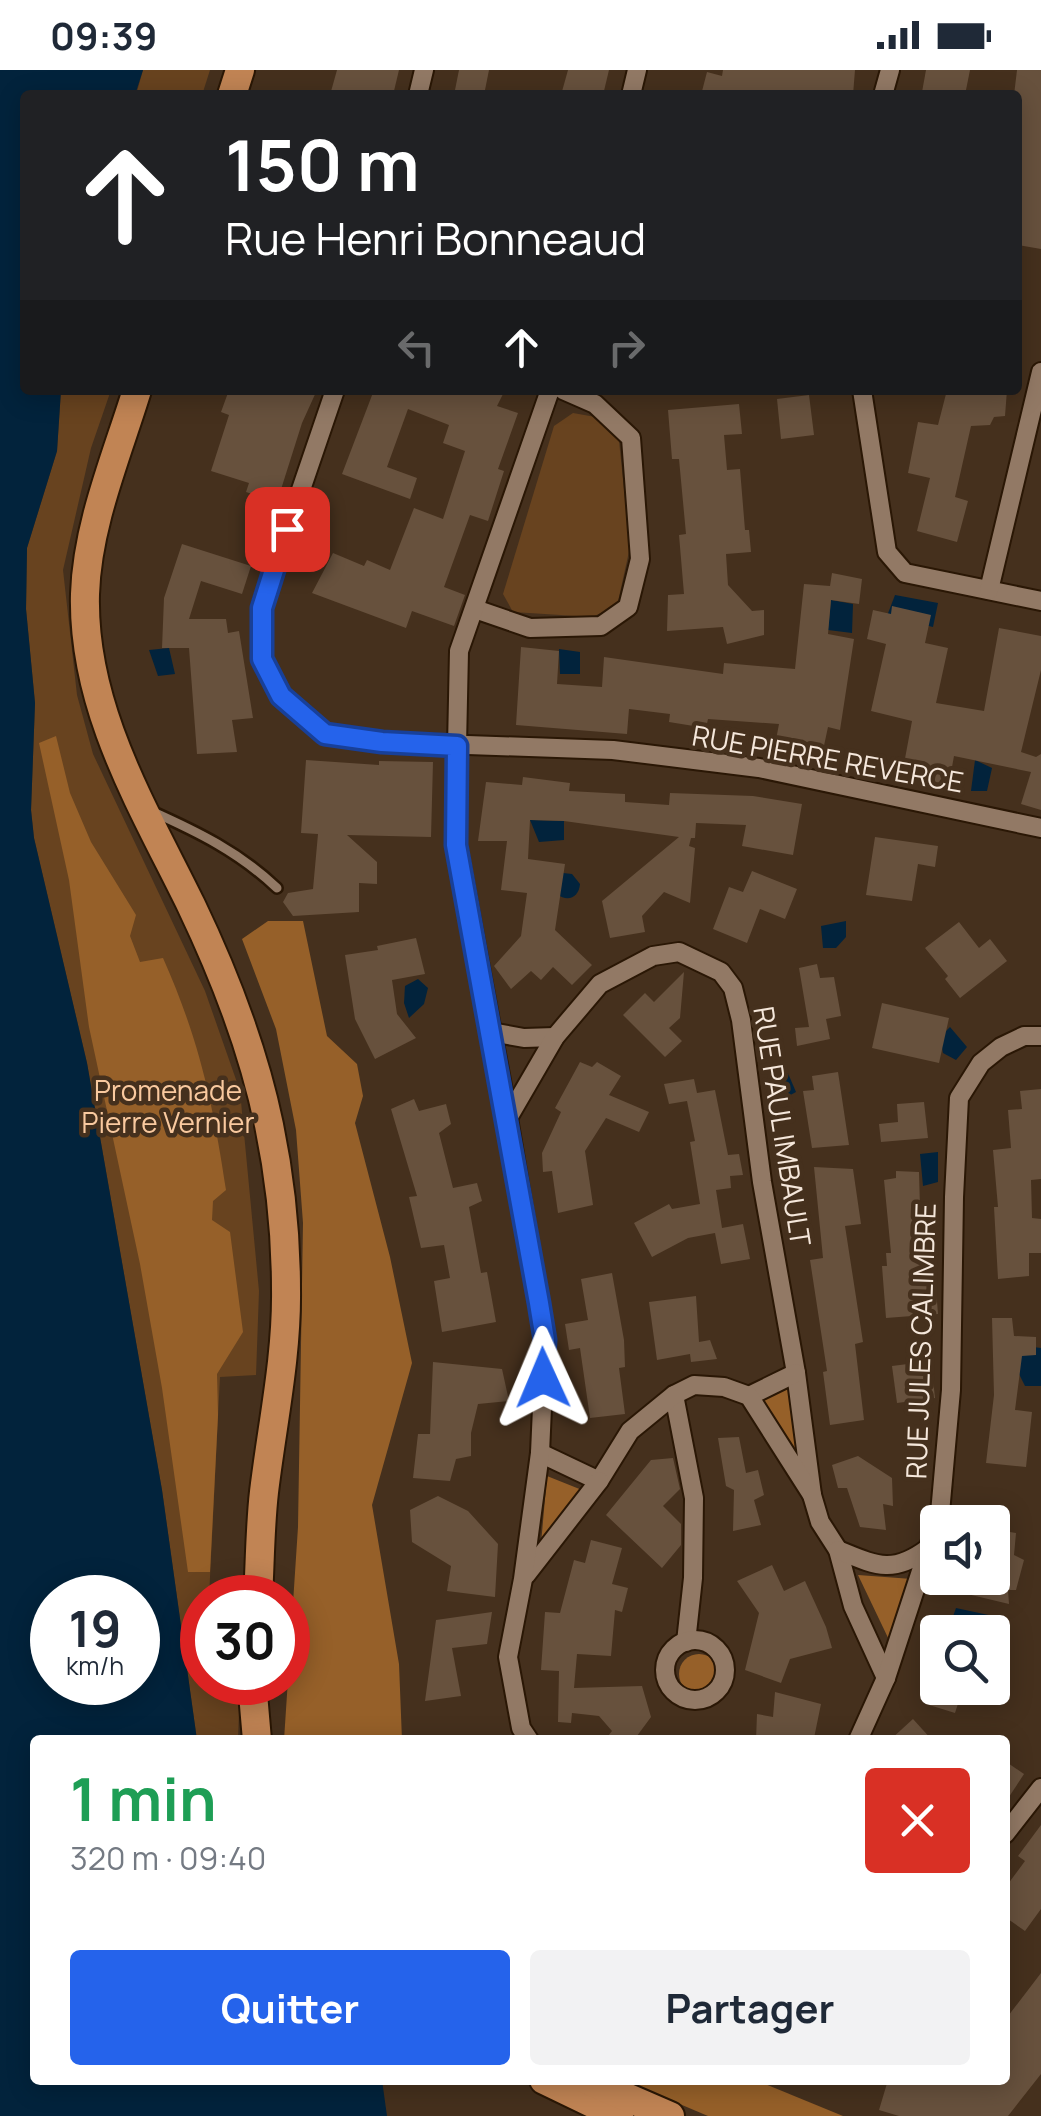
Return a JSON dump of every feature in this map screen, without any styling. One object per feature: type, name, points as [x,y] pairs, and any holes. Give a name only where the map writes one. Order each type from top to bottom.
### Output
[{"type":"main road","points":[[136,395],[106,488],[85,594],[97,691],[114,744],[139,806],[219,964],[254,1061],[270,1129],[284,1238],[286,1294],[259,1575]]},
{"type":"main road","points":[[254,1705],[257,1735]]},
{"type":"main road","points":[[554,2085],[619,2116]]},
{"type":"main road","points":[[599,2085],[670,2116]]},
{"type":"street","points":[[989,590],[1041,372]]},
{"type":"street","name":"RUE PIERRE REVERCE","points":[[332,395],[262,608],[262,659],[281,696],[325,734],[382,742],[613,750],[759,768],[1041,828]]},
{"type":"street","points":[[526,1735],[521,1728],[508,1657],[540,1454],[545,1340],[456,845],[457,746],[459,651],[548,395]]},
{"type":"street","points":[[475,609],[530,628],[601,626],[628,607],[640,558],[631,438],[595,404],[574,395]]},
{"type":"street","points":[[863,395],[887,552],[905,573],[1041,601]]},
{"type":"street","name":"RUE PAUL IMBAULT","points":[[508,1118],[555,1037],[600,984],[653,956],[680,952],[720,972],[733,988],[742,1020],[762,1182],[796,1373],[812,1495],[820,1522],[838,1550],[853,1606],[886,1678]]},
{"type":"street","points":[[492,1032],[524,1038],[555,1037]]},
{"type":"street","name":"RUE JULES CALIMBRE","points":[[941,1505],[950,1390],[959,1098],[981,1063],[1000,1047],[1024,1036],[1041,1036]]},
{"type":"street","points":[[523,1578],[600,1481],[630,1431],[674,1394],[694,1385],[724,1387],[749,1396],[796,1373]]},
{"type":"street","points":[[674,1394],[694,1498],[693,1578],[686,1642]]},
{"type":"street","name":"RUE PAUL IMBAULT","points":[[749,1396],[812,1495]]},
{"type":"street","points":[[540,1454],[600,1481]]},
{"type":"street","points":[[838,1550],[878,1566],[908,1563],[920,1554]]},
{"type":"street","name":"RUE JULES CALIMBRE","points":[[860,1735],[886,1678],[920,1571]]},
{"type":"street","points":[[1010,1828],[1041,1788]]},
{"type":"lane","points":[[139,806],[212,839],[250,863],[277,888]]},
{"type":"green space","points":[[143,70],[210,70],[204,90],[137,90]]},
{"type":"green space","name":"Promenade Pierre Vernier","points":[[61,395],[109,395],[91,448],[63,570],[77,695],[93,754],[205,991],[240,1091],[259,1291],[256,1375],[220,1377],[210,1575],[180,1575],[180,1619],[162,1490],[87,1063],[34,838],[31,810],[35,703],[26,609],[27,548],[57,451]]},
{"type":"green space","points":[[573,413],[601,418],[619,441],[630,547],[617,606],[592,617],[513,612],[503,594],[554,426]]},
{"type":"green space","points":[[56,736],[70,793],[91,842],[136,915],[130,936],[140,962],[163,958],[176,988],[216,1128],[226,1190],[213,1201],[212,1220],[230,1232],[243,1332],[217,1374],[210,1572],[188,1572],[140,1264],[89,1027],[69,880],[39,743]]},
{"type":"green space","points":[[268,921],[303,921],[327,1036],[357,1064],[363,1096],[355,1123],[390,1257],[412,1363],[372,1505],[399,1664],[402,1735],[284,1735],[286,1705],[310,1705],[310,1575],[295,1575],[303,1223],[296,1130],[276,1029],[242,939]]},
{"type":"green space","points":[[797,1380],[808,1482],[755,1399]]},
{"type":"green space","points":[[547,1476],[582,1490],[541,1544]]},
{"type":"green space","points":[[858,1575],[912,1579],[891,1644]]},
{"type":"green space","points":[[699,1654],[713,1660],[719,1674],[713,1688],[699,1694],[685,1688],[679,1674],[685,1660]]},
{"type":"green space","name":"Promenade Pierre Vernier","points":[[192,1705],[239,1705],[238,1735],[196,1735]]},
{"type":"green space","points":[[635,2085],[767,2085],[843,2116],[708,2116]]},
{"type":"water","points":[[0,70],[143,70],[137,90],[20,90],[20,395],[61,395],[57,451],[27,548],[26,609],[35,703],[31,810],[34,838],[87,1063],[162,1490],[180,1619],[180,1705],[192,1705],[196,1735],[30,1735],[30,2085],[383,2085],[387,2116],[0,2116]]},
{"type":"water","points":[[895,595],[938,603],[933,627],[887,616]]},
{"type":"water","points":[[831,600],[853,604],[852,633],[828,630]]},
{"type":"water","points":[[169,648],[175,674],[158,676],[149,650]]},
{"type":"water","points":[[559,649],[580,652],[580,674],[560,674]]},
{"type":"water","points":[[975,760],[992,768],[987,791],[971,791]]},
{"type":"water","points":[[530,820],[564,821],[564,840],[539,842]]},
{"type":"water","points":[[563,873],[572,874],[580,884],[572,897],[557,894]]},
{"type":"water","points":[[846,921],[846,937],[836,948],[823,948],[821,926]]},
{"type":"water","points":[[418,979],[428,988],[424,1004],[409,1018],[404,1003],[405,986]]},
{"type":"water","points":[[950,1027],[967,1047],[956,1060],[943,1053],[940,1037]]},
{"type":"water","points":[[787,1071],[796,1092],[779,1101],[776,1075]]},
{"type":"water","points":[[938,1152],[938,1182],[923,1186],[920,1154]]},
{"type":"water","points":[[1025,1346],[1041,1348],[1041,1386],[1025,1386],[1012,1360]]},
{"type":"water","points":[[956,1608],[988,1615],[954,1615]]},
{"type":"building","points":[[337,70],[399,70],[394,90],[331,90]]},
{"type":"building","points":[[459,70],[489,70],[485,90],[455,90]]},
{"type":"building","points":[[568,70],[609,70],[604,90],[562,90]]},
{"type":"building","points":[[723,70],[855,70],[853,90],[702,90],[707,72],[722,76]]},
{"type":"building","points":[[926,70],[970,70],[966,90],[922,90]]},
{"type":"building","points":[[1017,70],[1041,70],[1041,249],[1022,246],[1022,90],[1015,90]]},
{"type":"building","points":[[227,395],[315,395],[277,502],[246,492],[249,483],[211,471],[229,415],[221,412]]},
{"type":"building","points":[[372,395],[502,395],[497,406],[518,413],[498,469],[504,471],[488,521],[470,515],[444,587],[465,595],[454,626],[412,611],[406,628],[312,593],[333,553],[364,566],[367,560],[390,570],[414,508],[443,519],[465,451],[443,443],[449,425],[408,409],[387,467],[417,478],[410,499],[342,474]]},
{"type":"building","points":[[809,395],[814,435],[781,439],[777,399]]},
{"type":"building","points":[[946,395],[1007,395],[1005,416],[994,417],[990,425],[971,426],[955,497],[968,501],[957,542],[917,531],[930,478],[908,473],[918,422],[938,425]]},
{"type":"building","points":[[739,404],[742,434],[724,435],[727,470],[740,469],[745,530],[749,530],[751,552],[726,554],[728,585],[752,611],[764,610],[764,635],[727,644],[723,627],[667,631],[668,595],[684,594],[679,535],[686,534],[679,459],[672,459],[668,410]]},
{"type":"building","points":[[182,544],[251,566],[242,594],[201,581],[189,619],[226,619],[228,633],[239,631],[253,718],[232,720],[237,752],[197,754],[189,648],[162,648],[164,598]]},
{"type":"building","points":[[832,573],[862,579],[859,604],[831,600],[828,634],[854,639],[840,730],[828,727],[822,755],[775,745],[779,724],[708,719],[706,728],[669,722],[670,714],[629,709],[627,734],[516,725],[521,647],[559,651],[557,684],[602,687],[604,657],[723,674],[724,663],[795,669],[804,584],[830,586]]},
{"type":"building","points":[[892,606],[931,615],[925,643],[948,648],[936,703],[984,711],[999,628],[1041,636],[1041,670],[1021,752],[1036,757],[1041,754],[1041,810],[1021,804],[1031,772],[954,756],[948,789],[901,780],[912,721],[871,711],[886,644],[867,639],[873,610],[891,614]]},
{"type":"building","points":[[306,760],[379,765],[379,761],[433,762],[431,837],[347,835],[377,862],[377,884],[359,883],[359,912],[293,916],[283,902],[288,893],[313,889],[318,834],[301,833]]},
{"type":"building","points":[[523,777],[570,783],[569,791],[625,794],[625,802],[669,805],[670,793],[753,796],[802,804],[793,855],[742,846],[746,825],[696,823],[695,838],[691,838],[689,846],[695,848],[690,903],[664,892],[642,916],[645,932],[610,938],[602,901],[679,837],[530,820],[528,859],[565,864],[555,930],[592,965],[572,985],[553,967],[541,980],[531,971],[511,989],[494,966],[521,936],[527,893],[501,890],[507,841],[478,841],[486,782],[522,785]]},
{"type":"building","points":[[875,837],[938,846],[935,867],[918,864],[912,901],[866,895]]},
{"type":"building","points":[[752,871],[797,889],[785,919],[760,909],[747,943],[713,929],[729,887],[743,892]]},
{"type":"building","points":[[959,922],[979,948],[990,939],[1007,961],[960,998],[925,948]]},
{"type":"building","points":[[416,938],[425,974],[392,980],[397,1014],[416,1038],[375,1059],[355,1019],[345,955]]},
{"type":"building","points":[[817,964],[820,978],[834,977],[841,1016],[826,1019],[830,1039],[797,1046],[795,1028],[809,1027],[799,968]]},
{"type":"building","points":[[684,972],[680,1018],[669,1028],[682,1041],[665,1057],[623,1015],[645,993],[654,1002]]},
{"type":"building","points":[[882,1003],[949,1018],[939,1063],[872,1048]]},
{"type":"building","points":[[580,1062],[592,1067],[597,1062],[621,1076],[609,1095],[649,1112],[639,1132],[606,1118],[585,1151],[593,1205],[558,1213],[552,1171],[543,1172],[542,1153],[561,1112],[555,1108]]},
{"type":"building","points":[[838,1072],[849,1145],[812,1148],[803,1091],[814,1090],[812,1076]]},
{"type":"building","points":[[694,1079],[697,1093],[715,1090],[728,1155],[739,1154],[743,1175],[730,1176],[731,1188],[716,1190],[722,1228],[743,1224],[750,1259],[721,1264],[715,1233],[688,1238],[652,1257],[634,1223],[669,1204],[672,1209],[700,1204],[687,1101],[669,1104],[664,1084]]},
{"type":"building","points":[[1041,1089],[1041,1179],[1031,1180],[1032,1218],[1041,1219],[1041,1253],[1029,1253],[1029,1276],[998,1279],[993,1150],[1011,1148],[1008,1110],[1022,1109],[1020,1091]]},
{"type":"building","points":[[414,1099],[419,1111],[446,1104],[451,1124],[439,1133],[453,1188],[477,1183],[482,1201],[469,1207],[481,1273],[487,1272],[496,1322],[442,1332],[434,1281],[450,1278],[444,1245],[421,1248],[409,1197],[417,1196],[391,1109]]},
{"type":"building","points":[[924,1102],[928,1138],[881,1142],[879,1124],[898,1122],[897,1104]]},
{"type":"building","points":[[814,1167],[853,1169],[861,1224],[845,1226],[863,1342],[855,1344],[864,1420],[830,1425],[823,1372],[827,1371],[810,1260],[823,1258]]},
{"type":"building","points":[[896,1171],[919,1172],[920,1207],[930,1209],[930,1263],[934,1263],[938,1314],[886,1318],[882,1266],[887,1266],[886,1253],[891,1253],[884,1180],[896,1178]]},
{"type":"building","points":[[612,1273],[624,1340],[625,1367],[619,1368],[625,1414],[590,1418],[580,1348],[569,1350],[565,1324],[588,1320],[581,1279]]},
{"type":"building","points":[[696,1296],[699,1342],[710,1340],[717,1359],[691,1362],[690,1354],[657,1360],[649,1302]]},
{"type":"building","points":[[992,1318],[1012,1318],[1014,1336],[1036,1337],[1036,1355],[1022,1356],[1015,1410],[1032,1412],[1026,1467],[986,1463],[994,1395]]},
{"type":"building","points":[[931,1361],[935,1398],[897,1403],[892,1366]]},
{"type":"building","points":[[433,1362],[502,1369],[509,1401],[478,1404],[471,1433],[471,1456],[456,1459],[450,1481],[413,1478],[418,1434],[430,1434]]},
{"type":"building","points":[[739,1437],[746,1473],[758,1470],[764,1495],[754,1500],[761,1525],[733,1531],[734,1490],[726,1486],[718,1438]]},
{"type":"building","points":[[858,1456],[892,1478],[893,1506],[883,1504],[886,1530],[860,1527],[847,1488],[838,1488],[832,1465]]},
{"type":"building","points":[[673,1458],[680,1489],[663,1506],[681,1524],[681,1545],[662,1568],[606,1515],[651,1460]]},
{"type":"building","points":[[438,1496],[468,1511],[498,1544],[495,1597],[447,1591],[451,1566],[412,1542],[410,1510]]},
{"type":"building","points":[[1010,1532],[1016,1533],[1014,1555],[1024,1560],[1016,1590],[1010,1590]]},
{"type":"building","points":[[591,1540],[622,1548],[612,1584],[628,1588],[622,1612],[615,1610],[611,1656],[577,1654],[574,1688],[642,1686],[651,1717],[638,1735],[609,1735],[612,1731],[599,1716],[572,1713],[571,1723],[558,1722],[559,1671],[541,1670],[545,1612],[560,1613],[574,1560],[585,1563]]},
{"type":"building","points":[[772,1565],[784,1591],[805,1581],[832,1648],[790,1659],[781,1683],[745,1670],[759,1613],[737,1581]]},
{"type":"building","points":[[971,1595],[1008,1595],[1009,1604]]},
{"type":"building","points":[[492,1612],[487,1644],[452,1648],[461,1696],[425,1701],[436,1620]]},
{"type":"building","points":[[775,1692],[821,1704],[815,1735],[756,1735],[757,1714],[773,1717]]},
{"type":"building","points":[[929,1705],[958,1705],[955,1713]]},
{"type":"building","points":[[913,1719],[927,1735],[895,1735]]},
{"type":"building","points":[[1010,1764],[1024,1774],[1010,1795]]},
{"type":"building","points":[[1041,1825],[1041,1909],[1025,1931],[1010,1920],[1010,1881],[1025,1861],[1018,1856]]},
{"type":"building","points":[[1041,1973],[1041,2074],[1008,2116],[899,2116],[879,2110],[886,2085],[1010,2085],[1010,2013]]},
{"type":"route","points":[[287,529],[262,608],[262,659],[281,696],[325,734],[457,746],[456,845],[539,1303],[545,1340],[543,1378]]}]
